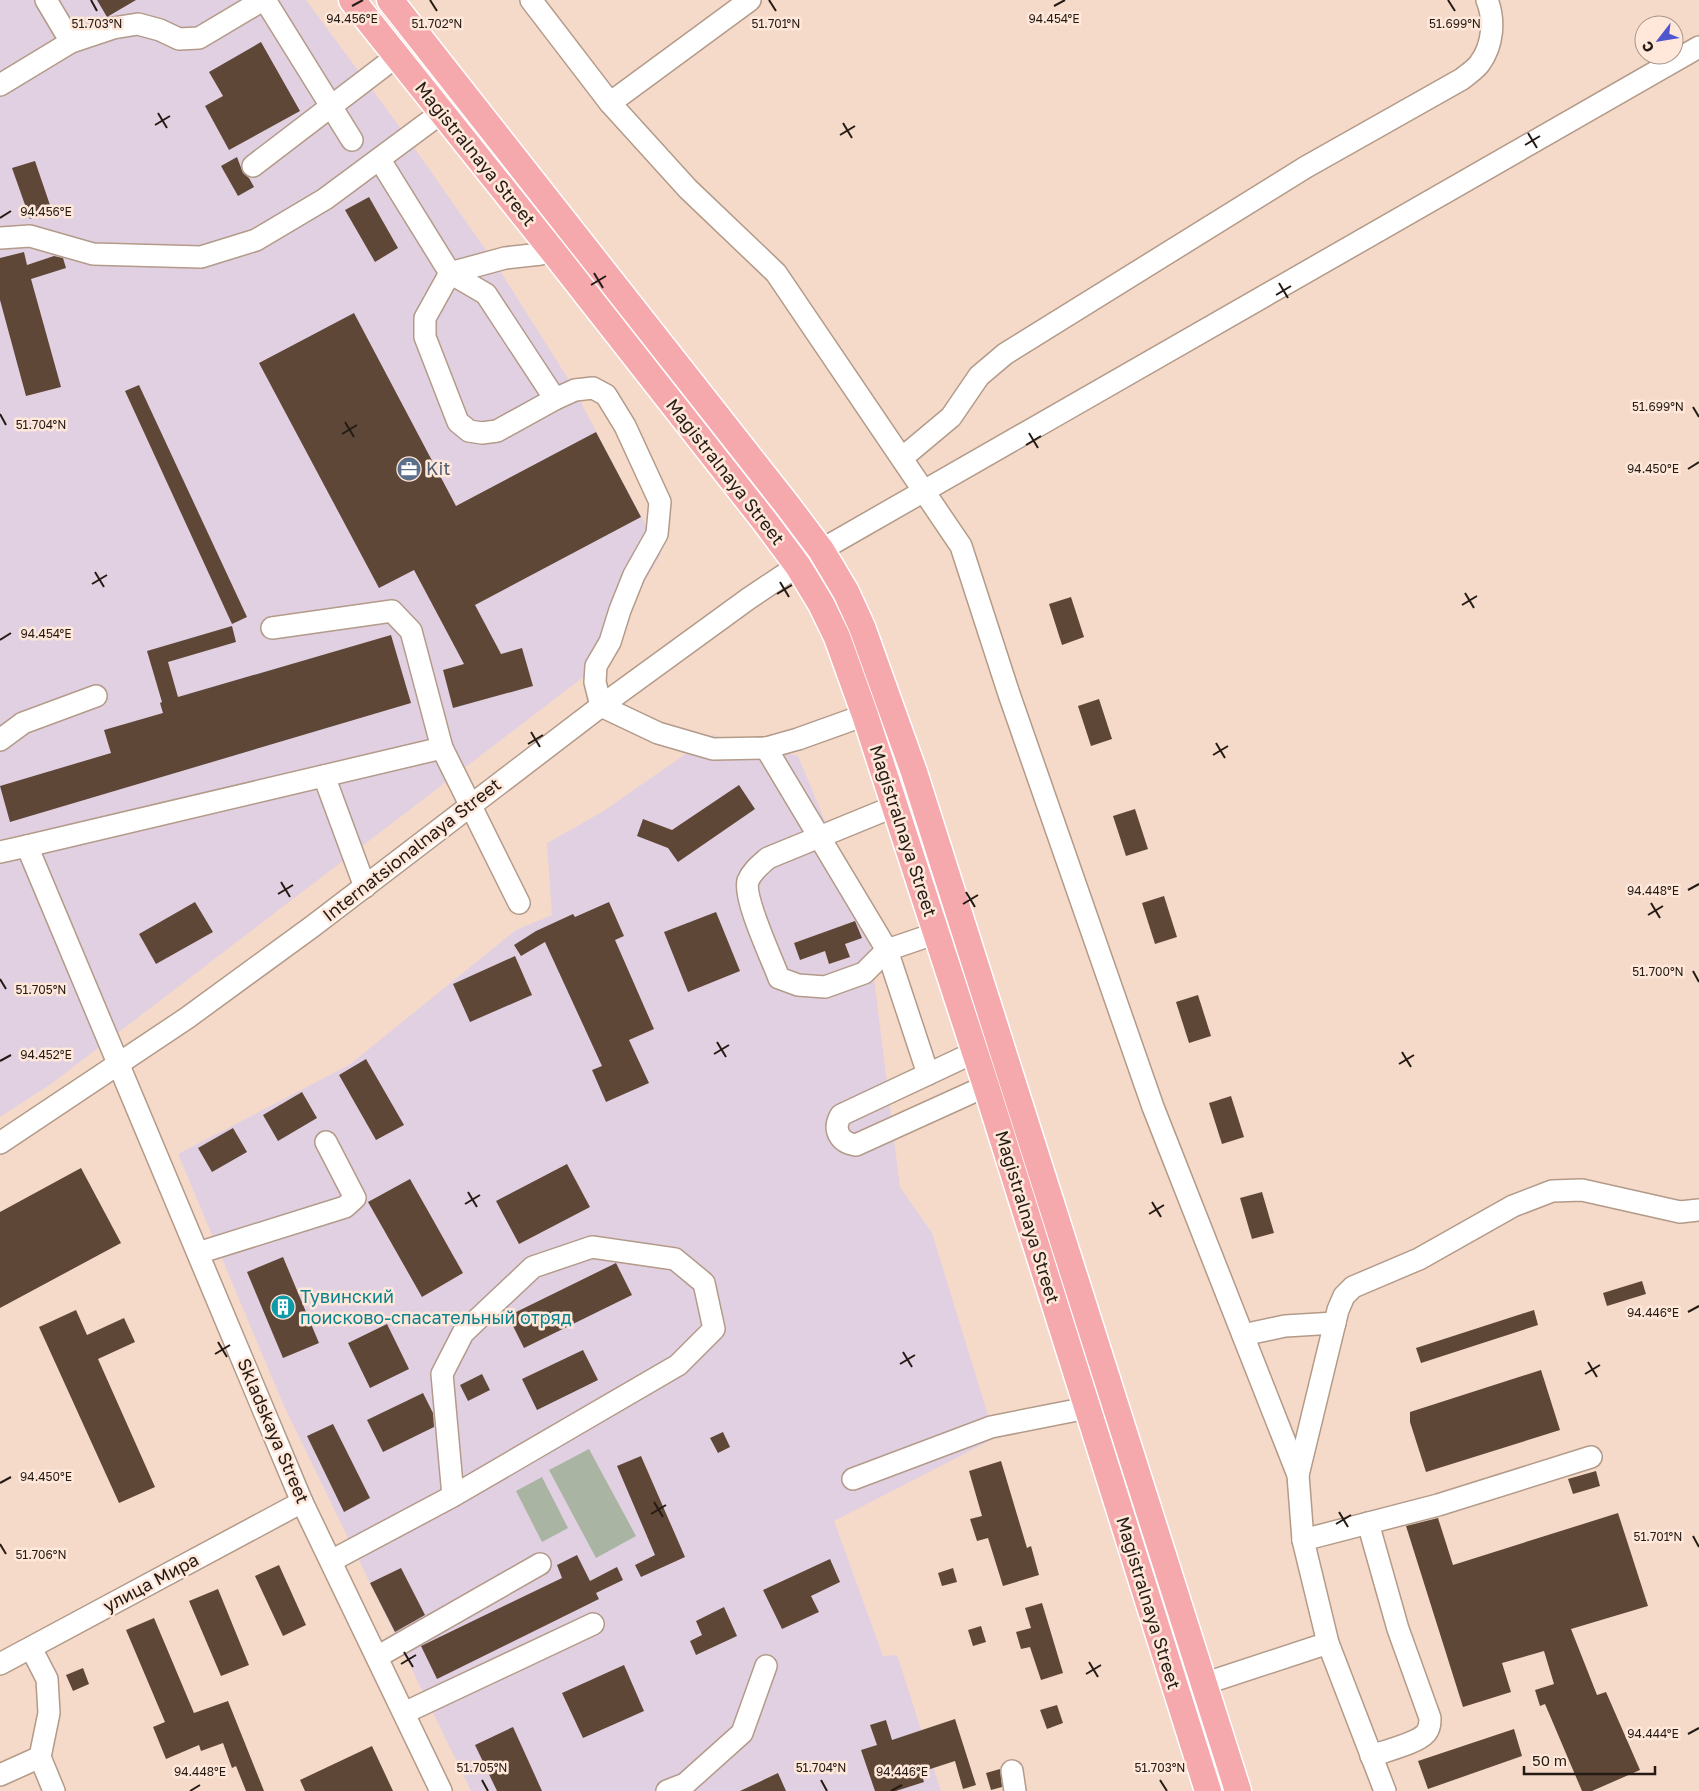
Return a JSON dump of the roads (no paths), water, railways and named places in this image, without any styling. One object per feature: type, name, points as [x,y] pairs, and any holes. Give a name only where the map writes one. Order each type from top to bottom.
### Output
[{"type":"main road","name":"Magistralnaya Street","points":[[352,0],[551,248],[798,566],[821,604],[837,637],[895,806],[986,1086],[1208,1791]]},
{"type":"main road","name":"Magistralnaya Street","points":[[390,0],[788,506],[821,550],[846,592],[862,627],[914,772],[1238,1791]]},
{"type":"street","points":[[46,0],[71,42]]},
{"type":"street","points":[[0,84],[71,42],[113,28],[138,24],[179,39],[199,38],[264,0],[352,140]]},
{"type":"street","points":[[531,0],[610,103],[688,189],[776,273],[961,546],[1012,704],[1153,1107],[1298,1475]]},
{"type":"street","points":[[610,103],[750,0]]},
{"type":"street","points":[[902,458],[950,417],[979,376],[1005,354],[1306,167],[1462,79],[1480,63],[1492,38],[1490,8],[1486,0]]},
{"type":"street","name":"Internatsionalnaya Street","points":[[2,1139],[120,1065],[187,1018],[365,886],[601,706],[821,550],[1699,47]]},
{"type":"street","points":[[253,166],[397,56]]},
{"type":"street","points":[[0,238],[30,236],[93,254],[201,257],[256,240],[325,199],[441,113]]},
{"type":"street","points":[[380,160],[450,273],[486,294],[554,399]]},
{"type":"street","points":[[572,232],[541,254],[505,258],[450,273],[425,318],[425,337],[458,422],[469,431],[482,433],[497,431],[554,399],[575,390],[593,388],[606,395],[625,426],[660,502],[658,534],[634,575],[610,642],[596,666],[594,682],[601,706],[658,733],[713,749],[766,748],[798,739],[864,715]]},
{"type":"street","points":[[272,628],[392,611],[410,631],[442,748],[519,903]]},
{"type":"street","points":[[0,740],[23,723],[96,696]]},
{"type":"street","points":[[0,852],[442,748]]},
{"type":"street","points":[[766,748],[887,950],[928,1074]]},
{"type":"street","points":[[324,776],[365,886]]},
{"type":"street","points":[[895,806],[768,858],[755,868],[748,882],[749,899],[779,978],[798,985],[826,987],[864,973],[887,950],[936,933]]},
{"type":"street","name":"Skladskaya Street","points":[[27,846],[302,1502],[442,1791]]},
{"type":"street","points":[[975,1052],[841,1115],[836,1128],[842,1140],[856,1145],[986,1086]]},
{"type":"street","points":[[198,1253],[345,1208],[355,1198],[326,1142]]},
{"type":"street","points":[[1385,1791],[1328,1644],[1302,1540],[1298,1475],[1335,1323],[1344,1296],[1353,1287],[1419,1259],[1513,1206],[1552,1191],[1582,1190],[1680,1212],[1699,1210]]},
{"type":"street","points":[[331,1561],[453,1496],[678,1365],[714,1329],[704,1283],[675,1259],[592,1247],[533,1267],[463,1333],[442,1374],[453,1496]]},
{"type":"street","points":[[1243,1335],[1285,1326],[1335,1323]]},
{"type":"street","points":[[853,1479],[991,1427],[1087,1408]]},
{"type":"street","points":[[1302,1540],[1438,1505],[1591,1457]]},
{"type":"street","name":"улица Мира","points":[[0,1664],[302,1502]]},
{"type":"street","points":[[1368,1523],[1398,1629],[1430,1718],[1430,1726],[1426,1734],[1419,1739],[1371,1756]]},
{"type":"street","points":[[377,1657],[540,1564]]},
{"type":"street","points":[[404,1713],[593,1624]]},
{"type":"street","points":[[1176,1693],[1328,1644]]},
{"type":"street","points":[[31,1648],[47,1679],[49,1713],[40,1757],[54,1791]]},
{"type":"street","points":[[667,1791],[684,1784],[742,1732],[766,1666]]},
{"type":"street","points":[[0,1775],[40,1757]]},
{"type":"place","name":"Kit","points":[[409,469]]},
{"type":"place","name":"Тувинский поисково-спасательный отряд","points":[[283,1307]]}]
